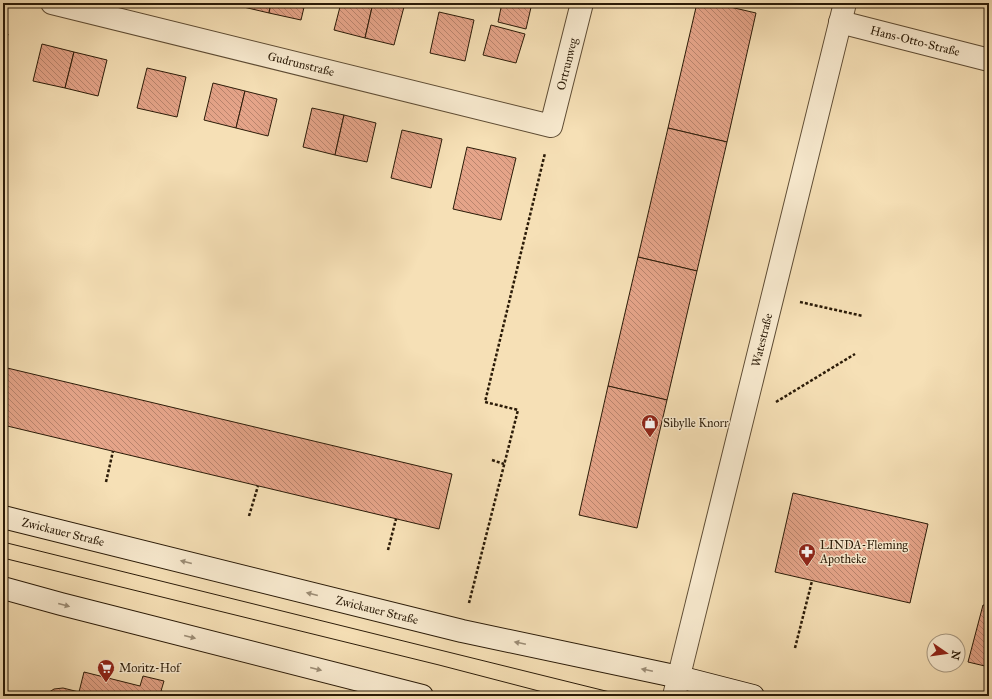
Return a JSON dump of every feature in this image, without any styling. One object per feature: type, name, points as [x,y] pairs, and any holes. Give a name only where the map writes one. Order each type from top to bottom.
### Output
[{"type":"street","name":"Gudrunstraße","points":[[52,3],[551,126]]},
{"type":"street","name":"Ortrunweg","points":[[551,126],[582,3]]},
{"type":"street","name":"Hans-Otto-Straße","points":[[843,12],[989,60]]},
{"type":"street","name":"Watestraße","points":[[676,686],[843,12]]},
{"type":"street","name":"Zwickauer Straße","points":[[3,517],[462,631],[676,686],[753,696]]},
{"type":"street","points":[[3,588],[422,696]]},
{"type":"path","points":[[462,631],[518,410],[485,402],[551,126]]},
{"type":"path","points":[[773,296],[863,316]]},
{"type":"path","points":[[742,423],[855,354]]},
{"type":"path","points":[[106,482],[113,451]]},
{"type":"path","points":[[492,460],[504,464]]},
{"type":"path","points":[[249,516],[258,486]]},
{"type":"path","points":[[388,550],[396,519]]},
{"type":"path","points":[[795,648],[812,581]]},
{"type":"building","points":[[236,3],[271,3],[269,13],[235,5]]},
{"type":"building","points":[[271,3],[305,3],[301,20],[269,13]]},
{"type":"building","points":[[341,3],[373,3],[365,38],[334,30]]},
{"type":"building","points":[[373,3],[405,3],[394,45],[365,38]]},
{"type":"building","points":[[502,3],[532,3],[526,29],[498,22]]},
{"type":"building","points":[[697,3],[713,3],[756,13],[727,142],[668,128]]},
{"type":"building","points":[[439,12],[474,20],[465,61],[430,53]]},
{"type":"building","points":[[491,25],[525,34],[516,63],[483,55]]},
{"type":"building","points":[[3,33],[8,34],[3,53]]},
{"type":"building","points":[[42,44],[74,52],[65,88],[33,81]]},
{"type":"building","points":[[74,52],[107,60],[98,96],[65,88]]},
{"type":"building","points":[[147,68],[186,77],[177,117],[137,108]]},
{"type":"building","points":[[213,83],[245,91],[236,128],[204,120]]},
{"type":"building","points":[[245,91],[277,99],[268,136],[236,128]]},
{"type":"building","points":[[312,108],[344,115],[335,155],[303,147]]},
{"type":"building","points":[[344,115],[376,123],[367,162],[335,155]]},
{"type":"building","points":[[668,128],[727,142],[697,271],[638,257]]},
{"type":"building","points":[[402,130],[442,139],[431,188],[391,178]]},
{"type":"building","points":[[467,147],[516,158],[501,220],[453,209]]},
{"type":"building","points":[[638,257],[697,271],[667,400],[608,386]]},
{"type":"building","points":[[3,367],[452,474],[439,529],[3,425]]},
{"type":"building","points":[[608,386],[667,400],[637,528],[579,515]]},
{"type":"building","points":[[793,493],[928,524],[910,603],[775,572]]},
{"type":"building","points":[[983,605],[989,606],[989,667],[968,662]]},
{"type":"building","name":"Moritz-Hof","points":[[84,672],[140,686],[143,676],[164,681],[161,691],[183,696],[43,696],[54,689],[63,688],[79,692]]},
{"type":"tram line","points":[[3,542],[626,696]]},
{"type":"tram line","points":[[3,558],[439,665],[558,696]]},
{"type":"place","name":"Sibylle Knorr","points":[[650,438]]},
{"type":"place","name":"LINDA-Fleming Apotheke","points":[[807,567]]},
{"type":"place","name":"Moritz-Hof","points":[[106,683]]}]
